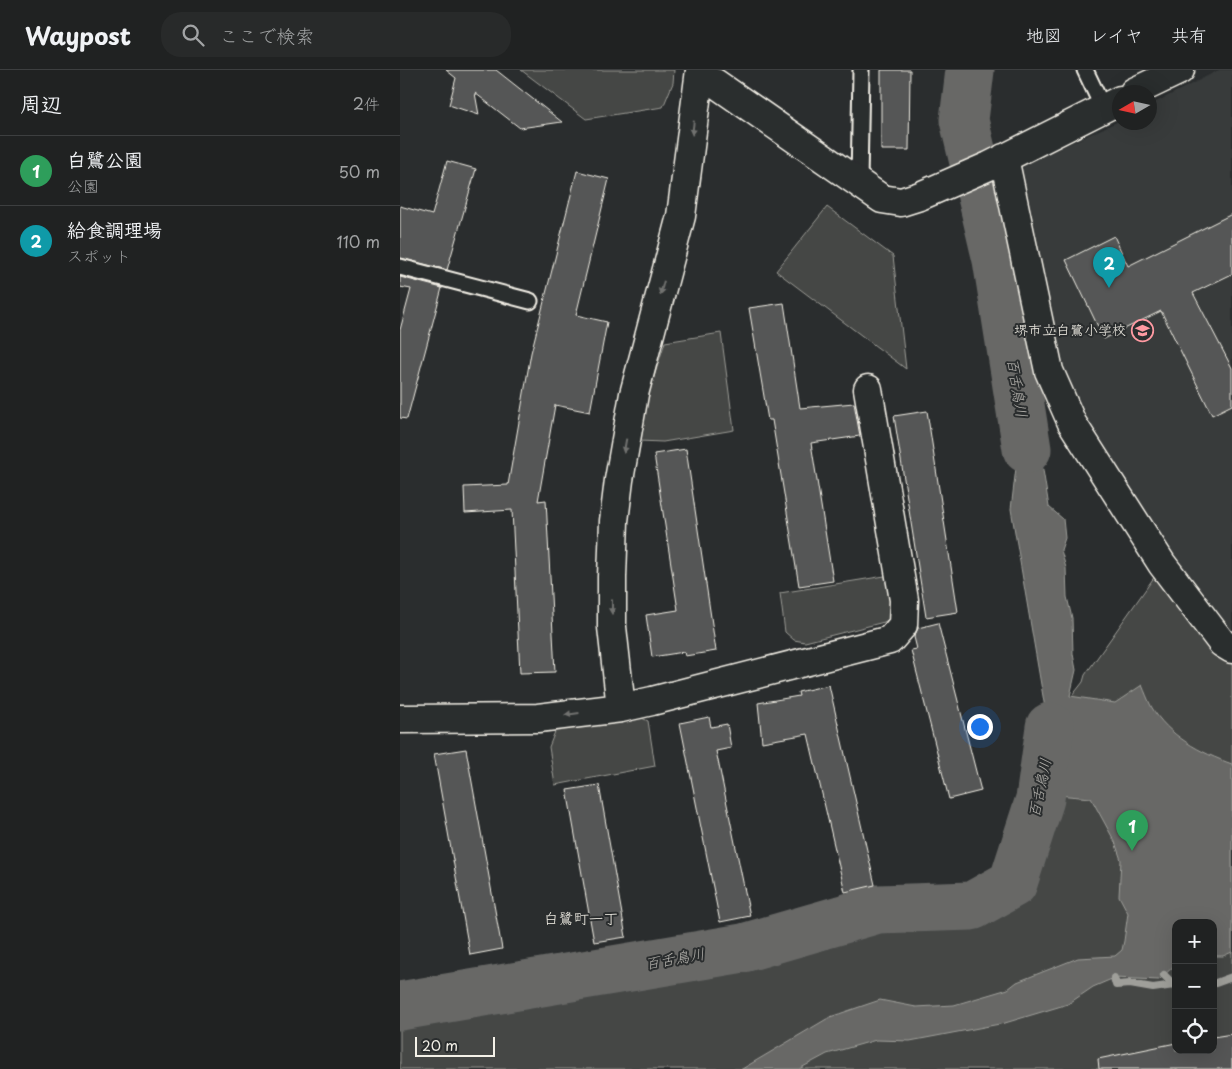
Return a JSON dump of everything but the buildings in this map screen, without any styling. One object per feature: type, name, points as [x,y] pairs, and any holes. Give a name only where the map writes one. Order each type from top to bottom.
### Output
[{"type":"street","points":[[1149,85],[1180,70]]},
{"type":"street","points":[[621,708],[612,627],[614,530],[619,480],[634,394],[681,216],[699,75],[715,83],[882,199],[901,202],[920,196],[987,167],[1111,104]]},
{"type":"street","points":[[987,167],[1049,371],[1072,423],[1162,564],[1222,643],[1232,649]]},
{"type":"street","points":[[400,720],[538,718],[621,708],[652,702],[890,640],[903,625],[904,600],[868,389]]},
{"type":"lane","points":[[859,182],[861,70]]},
{"type":"lane","points":[[1085,70],[1111,104]]},
{"type":"lane","points":[[400,267],[530,301]]},
{"type":"shaded area","points":[[521,70],[674,70],[673,83],[663,107],[586,119]]},
{"type":"shaded area","name":"堺市立白鷺小学校","points":[[1219,70],[1232,70],[1232,634],[1168,552],[1092,427],[1078,408],[1061,368],[1018,174],[1025,164],[1112,124],[1112,130],[1157,130],[1157,101]]},
{"type":"shaded area","points":[[827,207],[893,256],[906,369],[776,271]]},
{"type":"shaded area","points":[[721,333],[734,430],[663,442],[639,441],[647,399],[665,342]]},
{"type":"shaded area","points":[[891,575],[893,617],[884,622],[805,642],[794,640],[785,632],[780,593]]},
{"type":"shaded area","points":[[1155,576],[1232,663],[1232,1069],[400,1069],[400,1012],[783,949],[885,918],[973,917],[1023,888],[1043,811],[1050,796],[1072,696],[1083,682],[1085,675]]},
{"type":"shaded area","points":[[638,716],[648,721],[655,766],[555,785],[549,747],[556,729]]},
{"type":"water","points":[[1022,383],[1039,445],[1049,507],[1063,519],[1065,538],[1061,550],[1066,568],[1067,597],[1072,618],[1073,654],[1076,670],[1070,696],[1115,703],[1142,685],[1158,717],[1176,735],[1197,749],[1232,764],[1232,952],[1223,956],[1217,956],[1217,919],[1172,919],[1172,968],[1159,980],[1114,978],[1093,987],[1068,1004],[1005,1023],[910,1041],[876,1040],[827,1054],[799,1069],[742,1069],[830,1017],[880,1000],[916,1007],[954,1005],[1008,989],[1017,982],[1078,958],[1115,956],[1122,950],[1128,913],[1119,896],[1121,860],[1115,842],[1091,798],[1035,793],[1045,708],[1011,509],[1018,451],[1012,385]]},
{"type":"waterway","name":"百舌鳥川","points":[[970,70],[964,120],[997,260],[1027,449]]},
{"type":"waterway","name":"百舌鳥川","points":[[400,1006],[743,948],[878,909],[972,906],[1013,883],[1040,799],[1050,727]]},
{"type":"waterway","points":[[1164,975],[1172,983]]},
{"type":"waterway","points":[[1217,983],[1232,977]]},
{"type":"waterway","points":[[1114,978],[1116,985],[1130,984],[1153,988],[1172,985]]},
{"type":"place","name":"給食調理場","points":[[1109,288]]},
{"type":"place","name":"堺市立白鷺小学校","points":[[1142,330]]},
{"type":"place","name":"白鷺公園","points":[[1132,851]]},
{"type":"district","name":"白鷺町一丁","points":[[581,919]]}]
